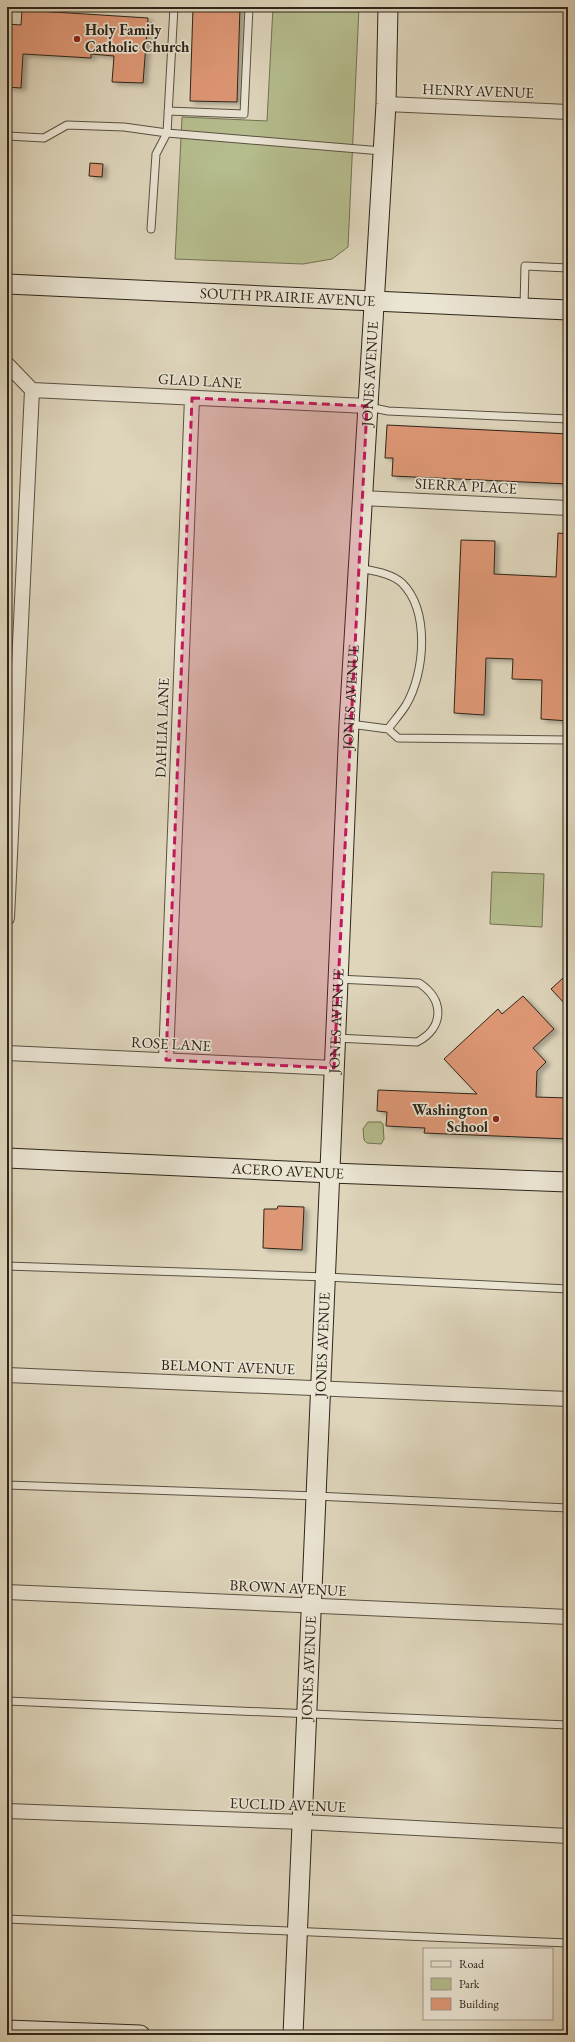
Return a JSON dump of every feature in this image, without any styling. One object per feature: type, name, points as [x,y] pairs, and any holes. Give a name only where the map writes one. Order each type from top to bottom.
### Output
[{"type":"street","name":"JONES AVENUE","points":[[293,2035],[349,724],[386,104],[388,7]]},
{"type":"street","name":"HENRY AVENUE","points":[[386,104],[568,112]]},
{"type":"street","name":"SOUTH PRAIRIE AVENUE","points":[[7,284],[568,310]]},
{"type":"street","points":[[7,364],[32,390],[7,918]]},
{"type":"street","name":"GLAD LANE","points":[[32,390],[367,406]]},
{"type":"street","name":"DAHLIA LANE","points":[[166,1060],[192,398]]},
{"type":"street","name":"SIERRA PLACE","points":[[362,498],[568,508]]},
{"type":"street","name":"ROSE LANE","points":[[7,1053],[334,1068]]},
{"type":"street","name":"ACERO AVENUE","points":[[7,1158],[568,1182]]},
{"type":"street","name":"BELMONT AVENUE","points":[[7,1375],[568,1399]]},
{"type":"street","name":"BROWN AVENUE","points":[[7,1592],[568,1616]]},
{"type":"street","name":"EUCLID AVENUE","points":[[7,1811],[303,1822],[568,1836]]},
{"type":"street","points":[[7,2030],[140,2035]]},
{"type":"lane","points":[[151,230],[156,154],[167,133],[174,7]]},
{"type":"lane","points":[[168,111],[244,114],[249,7]]},
{"type":"lane","points":[[7,136],[44,138],[67,125],[124,127],[167,133],[383,152]]},
{"type":"lane","points":[[524,308],[525,266],[568,268]]},
{"type":"lane","points":[[367,406],[388,411],[568,419]]},
{"type":"lane","points":[[358,568],[390,575],[402,583],[416,604],[422,626],[418,678],[406,705],[388,729]]},
{"type":"lane","points":[[349,724],[388,729],[398,738],[568,740]]},
{"type":"lane","points":[[336,1038],[416,1042],[426,1037],[434,1029],[438,1019],[438,1008],[432,993],[419,983],[338,979]]},
{"type":"lane","points":[[7,1266],[568,1289]]},
{"type":"lane","points":[[7,1485],[316,1496],[568,1508]]},
{"type":"lane","points":[[7,1701],[307,1716],[568,1725]]},
{"type":"lane","points":[[7,1919],[568,1943]]},
{"type":"highlighted area","points":[[192,398],[367,406],[334,1068],[166,1060]]},
{"type":"green space","points":[[273,7],[359,7],[348,247],[332,259],[303,264],[175,259],[182,117],[267,121]]},
{"type":"green space","points":[[492,872],[544,874],[542,927],[490,924]]},
{"type":"green space","points":[[368,1122],[381,1122],[383,1124],[384,1139],[381,1144],[367,1143],[364,1140],[363,1129]]},
{"type":"building","points":[[193,7],[240,7],[237,102],[190,101]]},
{"type":"building","name":"Holy Family Catholic Church","points":[[22,10],[148,18],[143,83],[112,82],[114,56],[91,54],[91,58],[23,54],[21,88],[7,87],[7,24],[21,25]]},
{"type":"building","points":[[90,163],[103,164],[102,177],[89,176]]},
{"type":"building","points":[[387,425],[568,434],[568,484],[392,476],[393,458],[385,458]]},
{"type":"building","points":[[558,533],[568,534],[568,721],[541,719],[542,680],[512,679],[513,659],[486,658],[484,715],[454,713],[461,540],[495,541],[494,574],[556,577]]},
{"type":"building","points":[[563,978],[568,983],[568,1007],[551,989]]},
{"type":"building","points":[[523,996],[554,1029],[533,1048],[546,1062],[537,1071],[536,1097],[568,1098],[568,1139],[424,1133],[425,1128],[386,1126],[387,1112],[377,1111],[378,1090],[477,1094],[444,1059],[498,1009],[502,1014]]},
{"type":"building","points":[[278,1206],[304,1207],[302,1250],[263,1248],[264,1209],[277,1209]]},
{"type":"place","name":"Holy Family Catholic Church","points":[[77,39]]},
{"type":"place","name":"Washington School","points":[[496,1119]]}]
